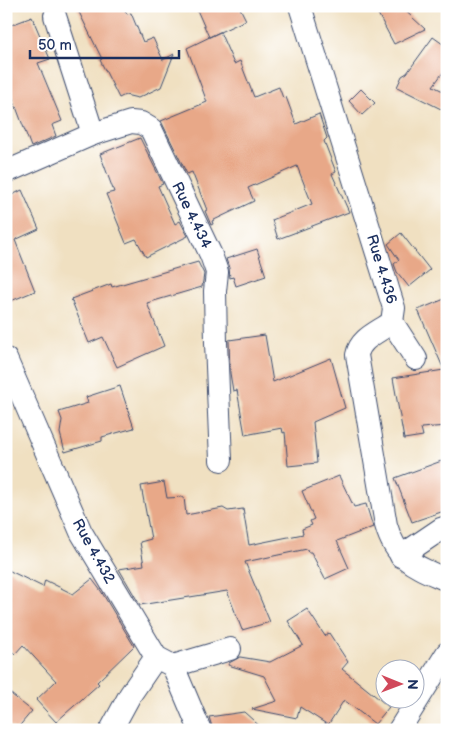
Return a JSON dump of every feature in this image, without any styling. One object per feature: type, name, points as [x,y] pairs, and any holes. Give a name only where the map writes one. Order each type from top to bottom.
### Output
[{"type":"street","name":"Rue 4.436","points":[[300,6],[394,308],[392,322],[362,342],[358,348],[357,355],[390,541],[401,556],[419,568],[447,580]]},
{"type":"street","points":[[55,16],[93,134]]},
{"type":"street","name":"Rue 4.434","points":[[6,172],[93,134],[131,122],[141,123],[151,129],[212,255],[217,272],[215,291],[216,343],[221,460]]},
{"type":"street","points":[[392,322],[416,359]]},
{"type":"street","name":"Rue 4.432","points":[[6,359],[81,532],[164,662],[200,730]]},
{"type":"street","points":[[401,556],[441,529],[447,527]]},
{"type":"street","points":[[111,730],[130,695],[164,662],[230,649]]},
{"type":"street","points":[[399,730],[447,653]]},
{"type":"building","points":[[76,6],[123,6],[127,14],[131,13],[143,42],[153,38],[163,60],[174,54],[161,87],[138,98],[125,95],[119,98]]},
{"type":"building","points":[[206,6],[239,6],[246,20],[209,37],[197,10]]},
{"type":"building","points":[[374,6],[400,6],[425,29],[394,44]]},
{"type":"building","points":[[32,17],[50,59],[38,63],[62,121],[52,125],[56,136],[31,147],[6,80],[6,27]]},
{"type":"building","points":[[220,32],[234,64],[240,61],[254,97],[279,87],[283,98],[286,97],[296,124],[319,114],[327,138],[324,141],[336,172],[332,174],[349,212],[278,239],[272,220],[312,204],[297,166],[248,188],[254,201],[212,221],[213,224],[211,225],[192,172],[187,174],[161,121],[207,102],[187,48]]},
{"type":"building","points":[[433,37],[447,47],[447,67],[433,86],[447,93],[447,112],[397,87],[402,76],[407,73]]},
{"type":"building","points":[[361,89],[375,103],[362,115],[349,101]]},
{"type":"building","points":[[140,138],[163,184],[158,186],[175,224],[180,221],[188,236],[146,257],[136,239],[126,243],[106,194],[114,192],[100,154]]},
{"type":"building","points":[[22,190],[39,229],[15,240],[35,291],[6,303],[6,198]]},
{"type":"building","points":[[401,233],[430,270],[409,287],[397,272],[394,264],[399,260],[388,244]]},
{"type":"building","points":[[257,249],[266,276],[236,286],[233,277],[230,278],[226,259]]},
{"type":"building","points":[[198,262],[204,274],[202,287],[147,303],[164,346],[117,367],[103,337],[89,343],[71,299],[111,284],[112,287]]},
{"type":"building","points":[[447,298],[447,426],[421,428],[423,436],[404,439],[393,378],[444,370],[418,310]]},
{"type":"building","points":[[265,335],[273,382],[331,358],[345,408],[313,422],[317,463],[288,466],[285,432],[283,433],[282,428],[245,435],[237,390],[233,391],[230,373],[229,340]]},
{"type":"building","points":[[120,386],[134,428],[102,437],[102,441],[65,452],[60,433],[62,420],[59,412],[88,403],[86,397]]},
{"type":"building","points":[[447,459],[447,510],[412,522],[395,478]]},
{"type":"building","points":[[339,476],[354,507],[366,504],[373,527],[337,541],[349,568],[325,579],[311,552],[308,552],[307,549],[245,562],[270,622],[242,630],[227,591],[140,605],[119,569],[144,565],[140,542],[151,539],[141,486],[164,482],[167,498],[184,497],[186,515],[223,508],[228,511],[243,509],[249,545],[303,534],[302,529],[312,525],[310,521],[314,519],[302,491]]},
{"type":"building","points":[[6,569],[43,587],[45,580],[73,594],[92,579],[134,646],[97,682],[99,684],[56,722],[36,700],[56,681],[23,645],[15,654],[6,646]]},
{"type":"building","points":[[307,609],[325,636],[329,633],[348,662],[342,669],[376,696],[376,708],[388,708],[375,724],[344,700],[328,725],[300,707],[297,718],[252,709],[277,701],[264,676],[228,665],[240,657],[270,662],[303,645],[288,621]]},
{"type":"building","points":[[6,690],[32,711],[16,730],[6,723]]},
{"type":"building","points":[[244,712],[264,730],[213,730],[209,717]]}]
